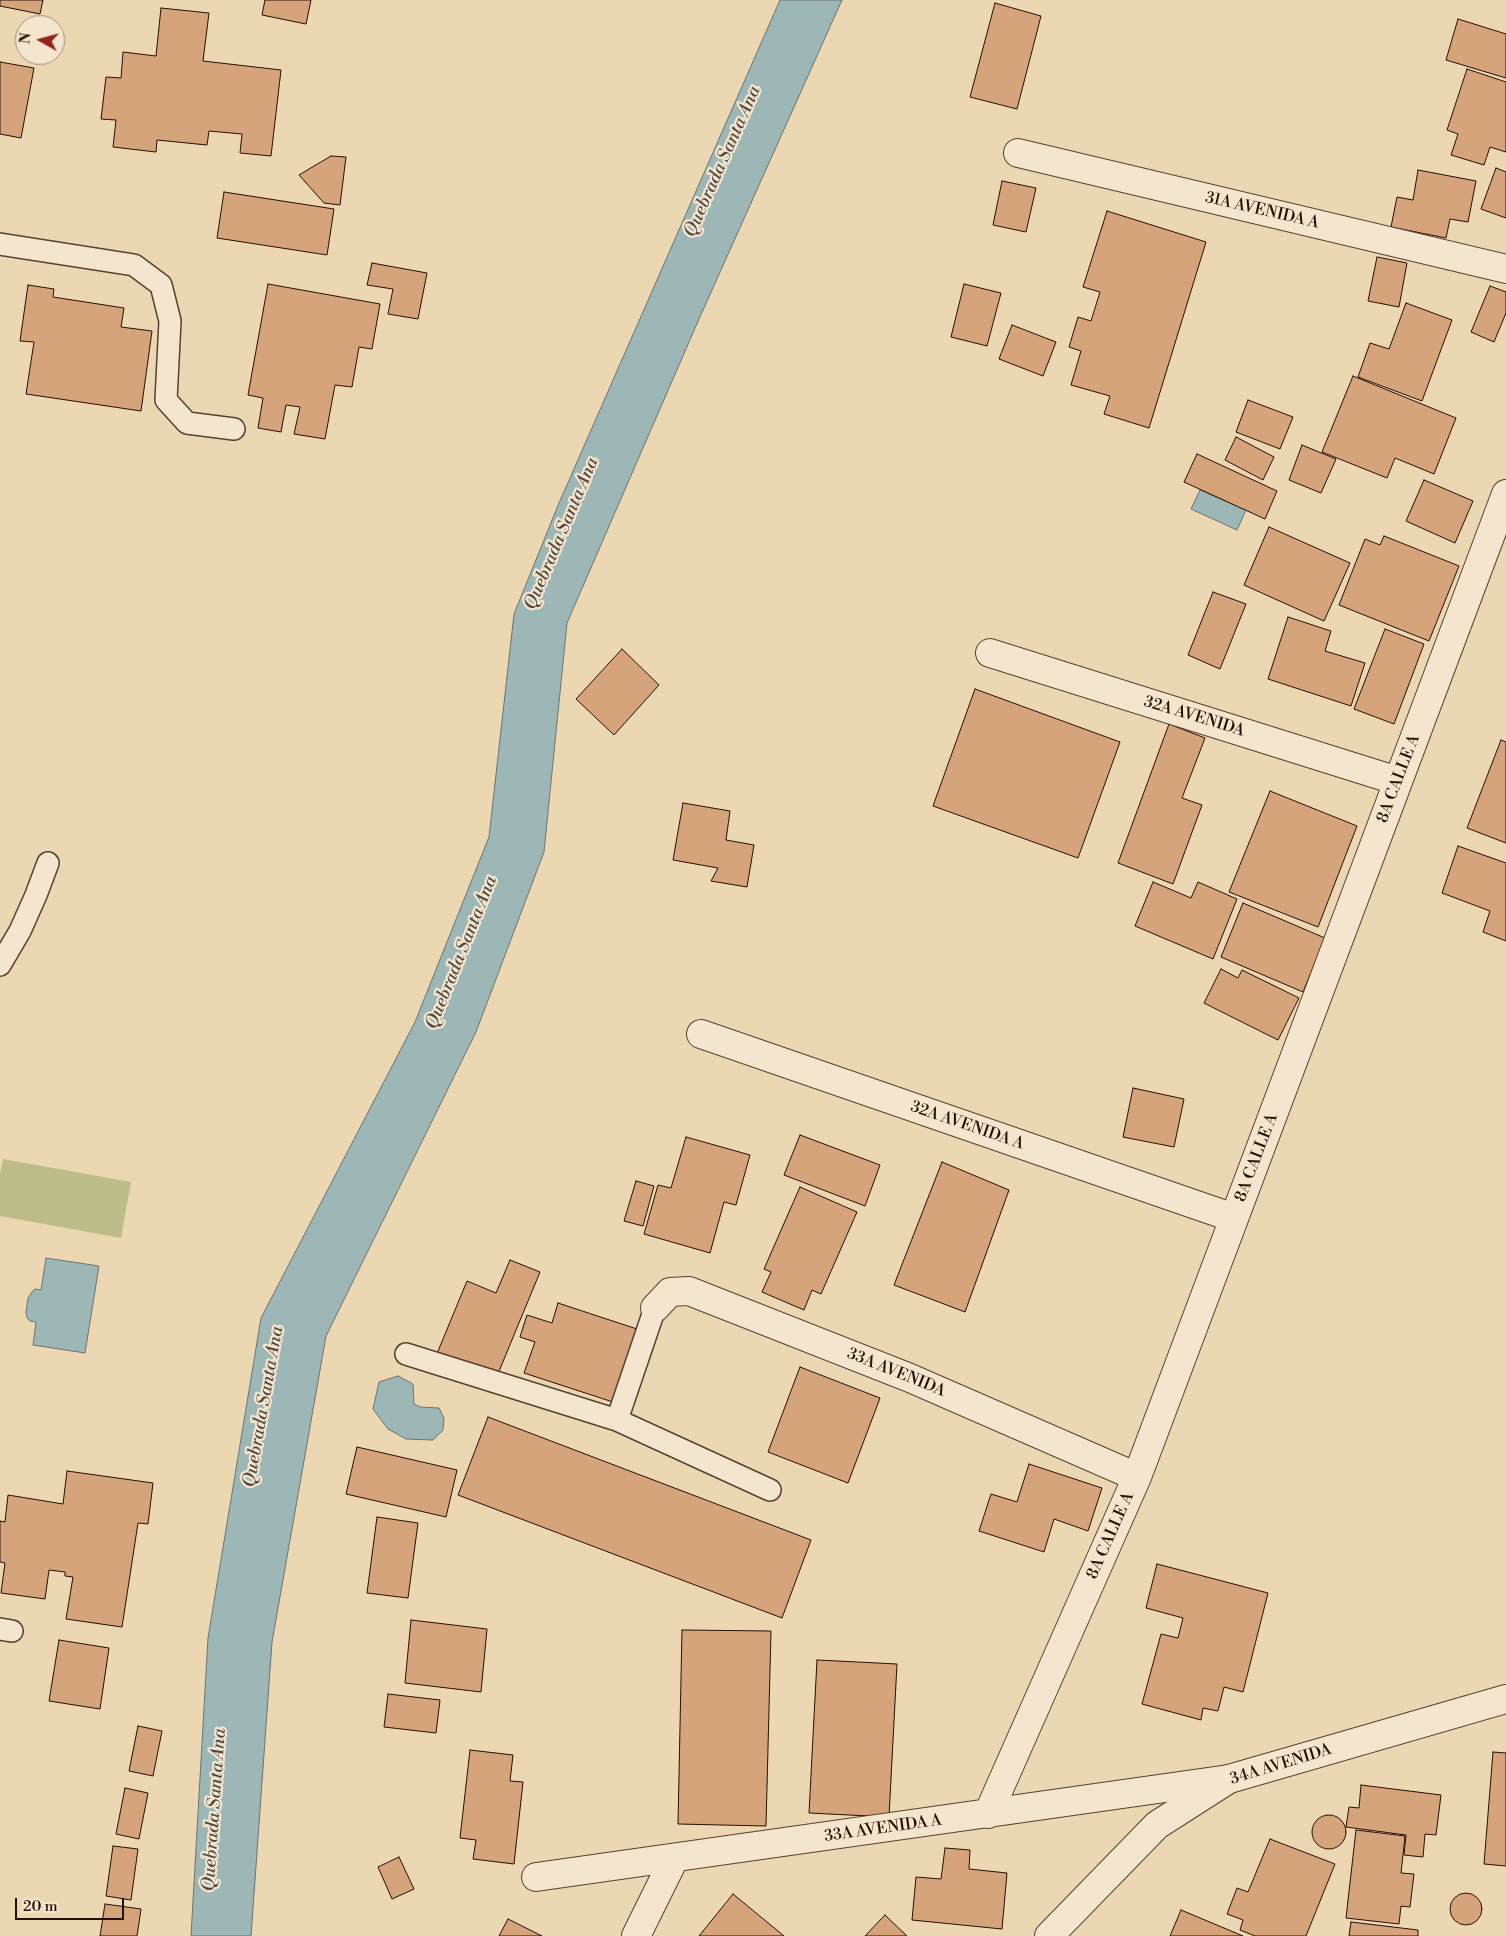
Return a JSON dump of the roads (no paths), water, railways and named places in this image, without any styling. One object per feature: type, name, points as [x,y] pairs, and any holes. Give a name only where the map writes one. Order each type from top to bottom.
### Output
[{"type":"street","name":"31A AVENIDA A","points":[[1018,153],[1506,269]]},
{"type":"street","name":"8A CALLE A","points":[[988,1814],[1137,1477],[1506,494]]},
{"type":"street","name":"32A AVENIDA","points":[[990,653],[1398,781]]},
{"type":"street","name":"32A AVENIDA A","points":[[700,1034],[1234,1218]]},
{"type":"street","name":"33A AVENIDA","points":[[655,1308],[670,1292],[689,1291],[910,1378],[1137,1477]]},
{"type":"street","name":"34A AVENIDA","points":[[1058,1933],[1157,1825],[1229,1779],[1506,1699]]},
{"type":"street","name":"33A AVENIDA A","points":[[536,1877],[674,1859],[1229,1779]]},
{"type":"street","points":[[636,1936],[674,1859]]},
{"type":"lane","points":[[0,244],[134,265],[161,285],[170,321],[166,400],[187,423],[234,429]]},
{"type":"lane","points":[[0,965],[20,931],[48,863]]},
{"type":"lane","points":[[617,1420],[655,1308]]},
{"type":"lane","points":[[406,1354],[617,1420],[770,1490]]},
{"type":"water","name":"Quebrada Santa Ana","points":[[780,0],[842,0],[699,319],[567,623],[544,852],[476,1032],[326,1336],[272,1642],[251,1936],[191,1936],[208,1638],[261,1318],[415,1022],[489,837],[514,614],[559,503]]},
{"type":"water","points":[[1200,490],[1246,510],[1237,530],[1191,509]]},
{"type":"water","points":[[46,1258],[99,1266],[85,1353],[33,1345],[36,1322],[30,1321],[27,1318],[28,1298],[35,1289],[41,1290]]},
{"type":"water","points":[[398,1376],[413,1384],[414,1404],[420,1407],[439,1408],[444,1418],[443,1430],[433,1440],[406,1439],[388,1429],[373,1409],[379,1382]]}]
